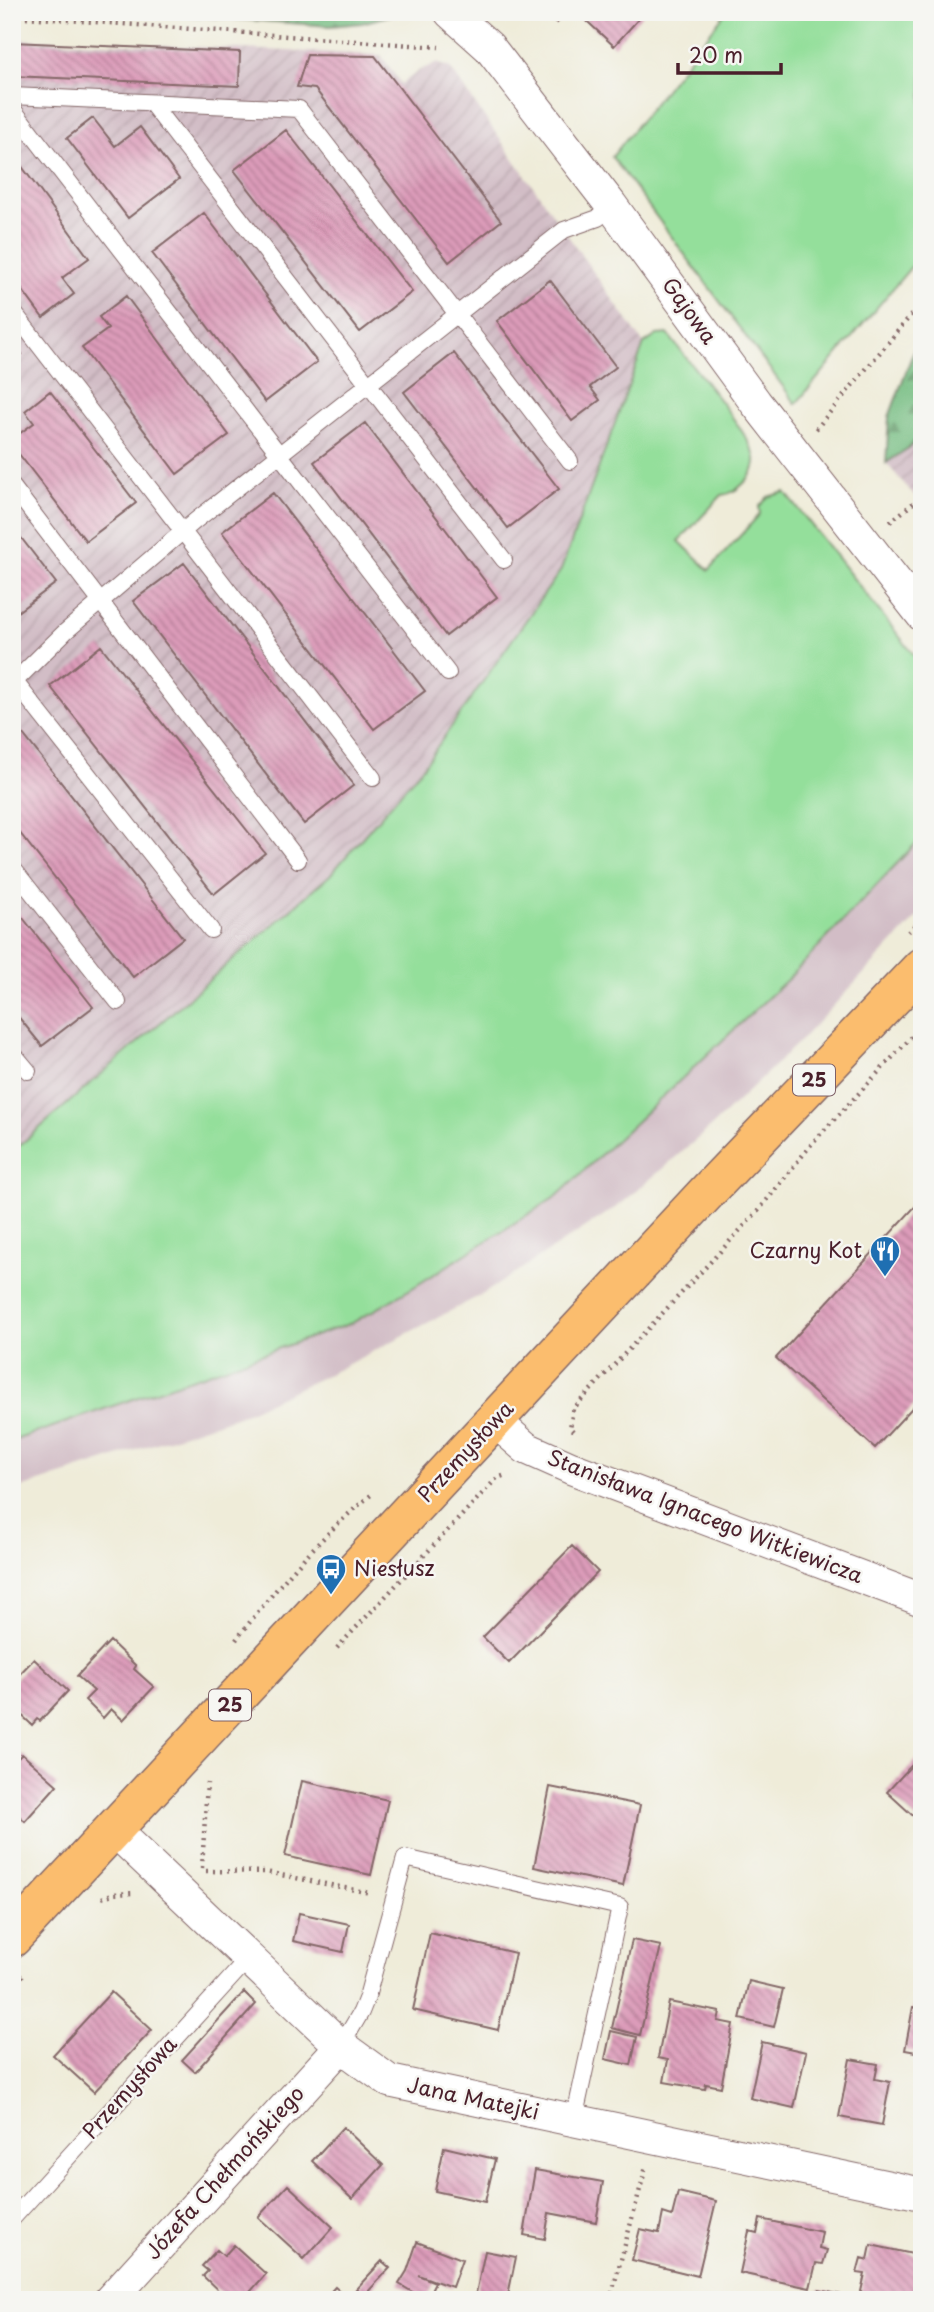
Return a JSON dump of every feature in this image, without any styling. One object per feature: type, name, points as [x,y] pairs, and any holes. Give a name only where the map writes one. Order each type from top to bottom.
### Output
[{"type":"main road","name":"Przemysłowa","points":[[12,1938],[707,1192],[922,967]]},
{"type":"street","name":"Gajowa","points":[[450,12],[489,47],[611,205],[795,454],[922,615]]},
{"type":"street","name":"Stanisława Ignacego Witkiewicza","points":[[495,1421],[526,1448],[571,1468],[922,1601]]},
{"type":"street","name":"Jana Matejki","points":[[114,1830],[341,2046],[389,2081],[922,2194]]},
{"type":"street","name":"Józefa Chełmońskiego","points":[[110,2300],[341,2046]]},
{"type":"lane","points":[[12,96],[299,109],[570,461]]},
{"type":"lane","points":[[151,103],[504,560]]},
{"type":"lane","points":[[12,108],[448,673]]},
{"type":"lane","points":[[211,930],[13,681],[65,632],[183,531],[279,454],[564,230],[598,218],[611,205]]},
{"type":"lane","points":[[12,310],[373,778]]},
{"type":"lane","points":[[12,486],[298,860]]},
{"type":"lane","points":[[12,867],[118,1002]]},
{"type":"lane","points":[[12,1052],[28,1072]]},
{"type":"lane","points":[[341,2046],[367,1997],[405,1858],[620,1907],[574,2120]]},
{"type":"lane","name":"Przemysłowa","points":[[12,2219],[249,1958]]},
{"type":"path","points":[[12,16],[473,50],[489,47]]},
{"type":"path","points":[[795,454],[922,302]]},
{"type":"path","points":[[578,1437],[570,1428],[573,1409],[759,1210],[814,1141],[922,1026]]},
{"type":"path","points":[[331,1654],[464,1514]]},
{"type":"path","points":[[216,1773],[207,1783],[202,1871],[266,1872],[395,1897]]},
{"type":"path","points":[[93,1902],[112,1894],[134,1893],[141,1896]]},
{"type":"path","points":[[610,2300],[648,2159]]},
{"type":"shaded area","points":[[12,39],[381,55],[401,84],[420,70],[437,63],[450,68],[644,344],[561,570],[423,767],[330,875],[12,1152]]},
{"type":"shaded area","points":[[922,439],[922,504],[886,463]]},
{"type":"shaded area","points":[[922,837],[922,912],[801,1040],[712,1126],[621,1204],[483,1294],[333,1372],[238,1416],[12,1491],[12,1441],[217,1369],[557,1196],[790,977]]},
{"type":"green space","points":[[138,12],[402,12],[362,23],[330,26]]},
{"type":"green space","points":[[726,12],[922,12],[922,254],[796,404],[612,157]]},
{"type":"green space","points":[[922,329],[922,439],[886,463],[889,417]]},
{"type":"green space","points":[[668,334],[742,432],[755,458],[754,468],[747,480],[735,491],[722,495],[679,541],[709,570],[760,514],[759,507],[768,497],[785,492],[922,665],[922,837],[790,977],[557,1196],[352,1323],[12,1441],[12,1152],[330,875],[423,767],[561,570],[644,344],[657,335]]},
{"type":"building","points":[[544,12],[567,12],[557,23]]},
{"type":"building","points":[[577,12],[641,12],[643,14],[614,46]]},
{"type":"building","points":[[12,42],[240,52],[239,86],[12,76]]},
{"type":"building","points":[[307,55],[375,56],[501,221],[449,262],[315,89],[297,87]]},
{"type":"building","points":[[93,118],[115,146],[140,127],[179,179],[128,218],[67,138]]},
{"type":"building","points":[[286,130],[412,292],[360,332],[234,170]]},
{"type":"building","points":[[12,153],[89,258],[62,278],[74,294],[43,318],[12,276]]},
{"type":"building","points":[[204,213],[317,362],[265,402],[152,253]]},
{"type":"building","points":[[550,280],[616,367],[590,387],[600,400],[572,421],[497,321]]},
{"type":"building","points":[[126,296],[229,435],[177,474],[82,348],[108,329],[99,317]]},
{"type":"building","points":[[12,341],[22,354],[12,361]]},
{"type":"building","points":[[454,353],[559,489],[508,528],[404,392]]},
{"type":"building","points":[[50,391],[136,503],[86,541],[12,445],[12,439],[34,423],[25,411]]},
{"type":"building","points":[[365,423],[497,597],[446,636],[314,462]]},
{"type":"building","points":[[273,493],[425,691],[374,729],[222,532]]},
{"type":"building","points":[[12,526],[56,583],[12,616]]},
{"type":"building","points":[[184,563],[354,785],[304,824],[133,601]]},
{"type":"building","points":[[101,646],[265,853],[214,894],[50,686]]},
{"type":"building","points":[[12,720],[183,938],[133,977],[12,823]]},
{"type":"building","points":[[12,904],[93,1007],[42,1046],[12,1009]]},
{"type":"building","name":"Czarny Kot","points":[[922,1199],[922,1397],[875,1448],[776,1358]]},
{"type":"building","points":[[572,1546],[598,1572],[509,1663],[483,1637]]},
{"type":"building","points":[[110,1641],[154,1687],[123,1720],[111,1709],[103,1718],[85,1700],[94,1691],[77,1676]]},
{"type":"building","points":[[34,1659],[68,1691],[40,1721],[37,1719],[32,1725],[12,1706],[12,1682]]},
{"type":"building","points":[[22,1754],[57,1785],[25,1821],[12,1810],[12,1764]]},
{"type":"building","points":[[922,1754],[922,1824],[887,1792]]},
{"type":"building","points":[[302,1781],[388,1800],[371,1875],[285,1856]]},
{"type":"building","points":[[550,1787],[640,1805],[623,1886],[534,1867]]},
{"type":"building","points":[[299,1913],[349,1924],[343,1952],[293,1941]]},
{"type":"building","points":[[430,1933],[515,1953],[498,2030],[413,2010]]},
{"type":"building","points":[[632,1940],[661,1946],[640,2035],[612,2028]]},
{"type":"building","points":[[749,1981],[783,1989],[774,2027],[740,2019]]},
{"type":"building","points":[[111,1992],[152,2030],[94,2092],[53,2055]]},
{"type":"building","points":[[244,1992],[256,2004],[195,2072],[182,2060]]},
{"type":"building","points":[[669,2002],[720,2012],[718,2021],[733,2024],[721,2087],[706,2084],[705,2089],[664,2082],[668,2060],[658,2058]]},
{"type":"building","points":[[913,2007],[922,2008],[922,2053],[905,2050]]},
{"type":"building","points":[[611,2031],[637,2037],[631,2065],[605,2059]]},
{"type":"building","points":[[762,2042],[806,2052],[794,2108],[750,2098]]},
{"type":"building","points":[[850,2059],[878,2064],[875,2079],[890,2082],[882,2125],[839,2117]]},
{"type":"building","points":[[343,2127],[383,2165],[352,2199],[312,2161]]},
{"type":"building","points":[[444,2147],[495,2159],[485,2202],[435,2191]]},
{"type":"building","points":[[535,2170],[603,2182],[596,2222],[549,2213],[545,2239],[524,2235]]},
{"type":"building","points":[[288,2185],[333,2227],[304,2259],[258,2217]]},
{"type":"building","points":[[678,2192],[716,2201],[698,2276],[632,2260],[640,2229],[659,2233],[663,2213],[672,2216]]},
{"type":"building","points":[[760,2219],[822,2232],[819,2248],[827,2250],[823,2264],[816,2263],[810,2288],[740,2273],[749,2231],[757,2233]]},
{"type":"building","points":[[417,2242],[462,2259],[452,2287],[418,2275],[435,2282],[426,2300],[399,2284],[407,2271]]},
{"type":"building","points":[[234,2245],[266,2274],[243,2300],[228,2300],[203,2276],[208,2271],[202,2266],[217,2250],[224,2256]]},
{"type":"building","points":[[871,2245],[922,2256],[922,2300],[859,2300],[865,2274],[857,2273],[861,2258],[868,2260]]},
{"type":"building","points":[[485,2251],[516,2257],[507,2300],[475,2298]]},
{"type":"building","points":[[382,2261],[390,2268],[364,2296],[356,2289]]},
{"type":"building","points":[[335,2287],[350,2300],[323,2300]]},
{"type":"building","points":[[819,2290],[842,2295],[841,2300],[817,2300]]},
{"type":"place","name":"Czarny Kot","points":[[885,1278]]},
{"type":"place","name":"Niesłusz","points":[[331,1596]]}]
